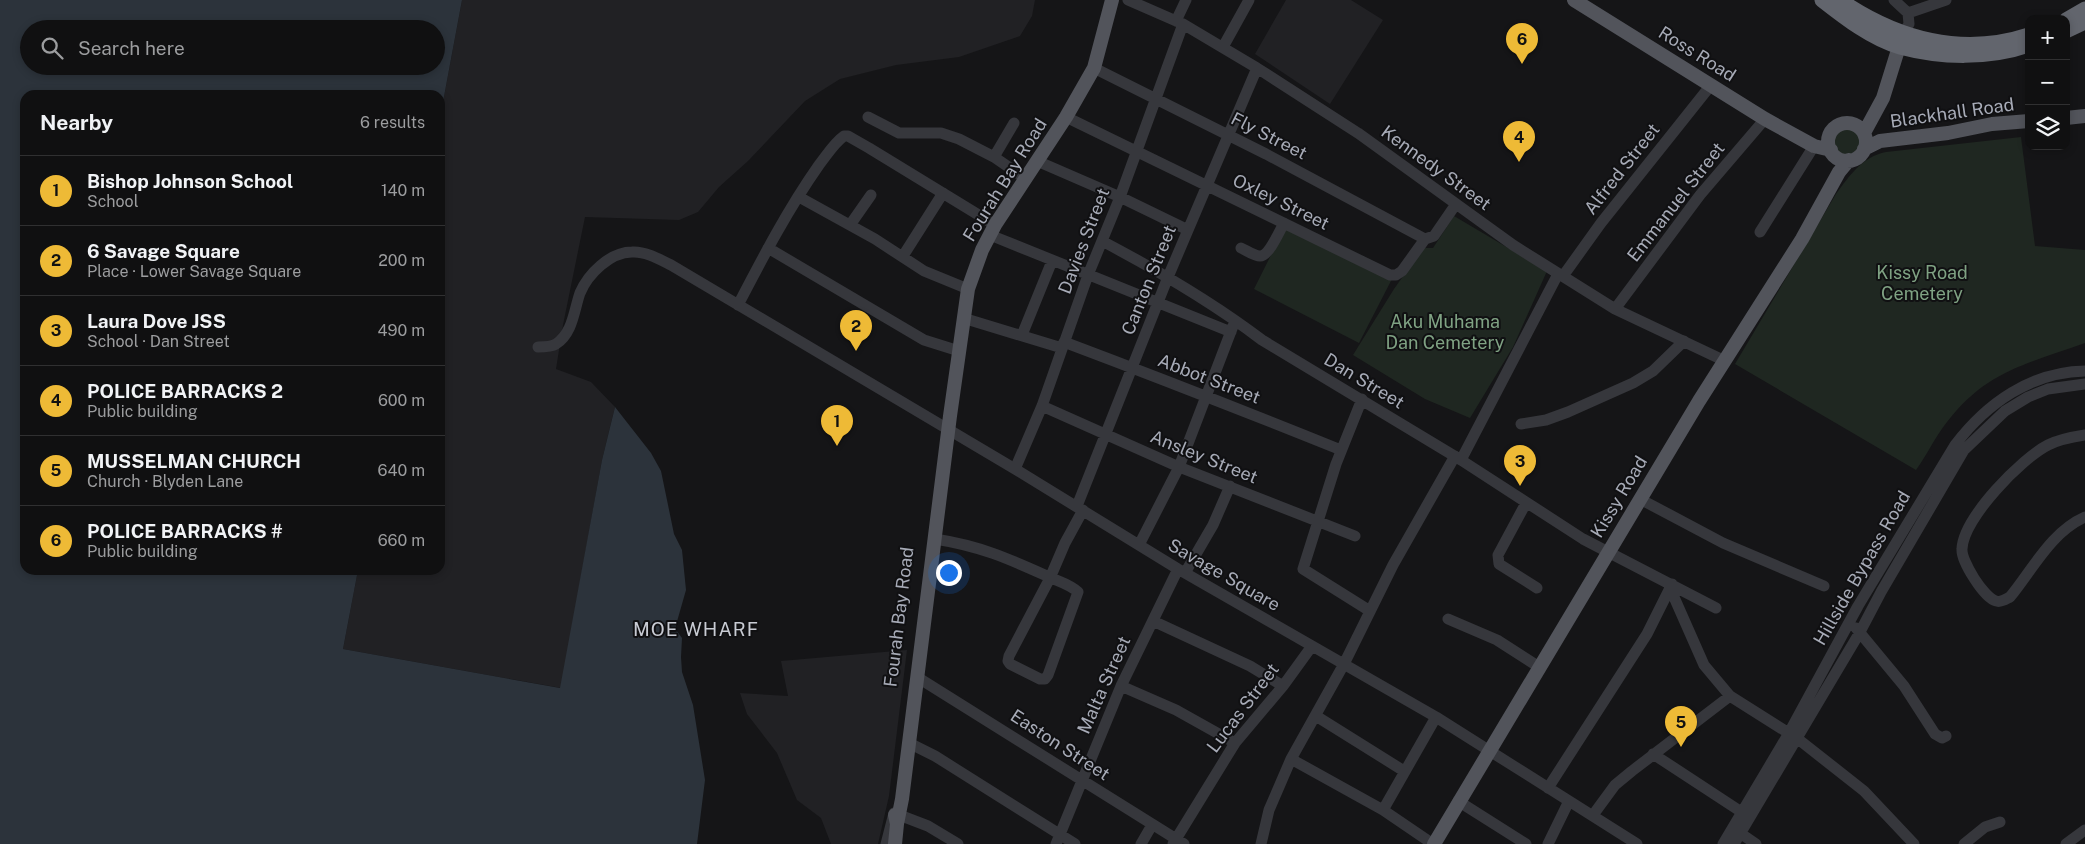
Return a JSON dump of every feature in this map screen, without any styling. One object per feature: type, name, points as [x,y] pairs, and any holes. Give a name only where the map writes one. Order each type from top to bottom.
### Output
[{"type":"highway","points":[[1822,0],[1861,27],[1944,54],[1997,54],[2025,46]]},
{"type":"highway","points":[[1840,0],[1901,40],[1968,45],[1999,43],[2025,36]]},
{"type":"highway","points":[[2070,18],[2085,9]]},
{"type":"highway","points":[[2070,29],[2085,22]]},
{"type":"main road","name":"Fourah Bay Road","points":[[895,844],[939,473],[968,289],[992,230],[1066,117],[1094,68],[1112,0]]},
{"type":"main road","name":"Ross Road","points":[[1574,0],[1765,119],[1814,146],[1839,156]]},
{"type":"main road","points":[[1862,136],[1842,124],[1834,128],[1829,142],[1839,156],[1858,156],[1862,136],[1883,98],[1901,40]]},
{"type":"main road","points":[[2070,118],[2085,116]]},
{"type":"main road","name":"Blackhall Road","points":[[1862,136],[1880,142],[1948,133],[1992,124],[2025,121]]},
{"type":"main road","points":[[1800,138],[1830,135]]},
{"type":"main road","name":"Kissy Road","points":[[1433,844],[1724,361],[1802,239],[1839,172],[1839,156]]},
{"type":"main road","name":"Fourah Bay Road","points":[[897,817],[910,743],[928,565],[935,539],[939,473]]},
{"type":"street","name":"Kennedy Street","points":[[1128,0],[1179,22],[1257,68],[1358,133],[1513,245],[1615,309],[1724,361]]},
{"type":"street","name":"Davies Street","points":[[1015,469],[1042,406],[1088,275],[1120,197],[1156,99],[1186,0]]},
{"type":"street","points":[[1223,47],[1249,0]]},
{"type":"street","points":[[1894,0],[1908,13],[1908,24],[1901,40]]},
{"type":"street","points":[[1908,13],[1946,0]]},
{"type":"street","name":"Fly Street","points":[[1094,68],[1228,135],[1425,239]]},
{"type":"street","name":"Canton Street","points":[[1050,578],[1074,588],[1078,592],[1048,675],[1045,679],[1040,679],[1010,664],[1008,661],[1050,578],[1080,508],[1168,277],[1257,68]]},
{"type":"street","name":"Alfred Street","points":[[1261,844],[1269,810],[1292,759],[1344,664],[1393,565],[1458,458],[1560,275],[1711,84]]},
{"type":"street","name":"Oxley Street","points":[[1066,117],[1390,275],[1396,275],[1402,271],[1425,239],[1434,236],[1456,204]]},
{"type":"street","points":[[868,118],[900,132],[941,133],[960,140],[994,157],[1026,179]]},
{"type":"street","name":"Emmanuel Street","points":[[1615,309],[1700,195],[1765,119]]},
{"type":"street","points":[[994,157],[1014,123]]},
{"type":"street","points":[[738,305],[768,248],[799,197],[834,145],[844,136],[848,136],[942,193],[992,230],[1052,261],[1159,302],[1230,332]]},
{"type":"street","points":[[1760,232],[1814,146]]},
{"type":"street","points":[[1037,161],[1120,197],[1188,230]]},
{"type":"street","points":[[904,256],[942,193]]},
{"type":"street","points":[[850,225],[871,195]]},
{"type":"street","points":[[799,197],[904,256],[924,271],[968,289]]},
{"type":"street","points":[[1240,248],[1259,256],[1263,255],[1284,223]]},
{"type":"street","name":"Dan Street","points":[[1102,240],[1168,277],[1235,320],[1262,340],[1458,458],[1583,539],[1716,608]]},
{"type":"street","points":[[768,248],[924,340],[959,351]]},
{"type":"street","name":"Savage Square","points":[[538,347],[556,344],[566,334],[581,291],[591,274],[606,261],[622,253],[632,252],[643,254],[671,265],[947,424],[1015,469],[1182,571],[1436,717],[1636,844]]},
{"type":"street","points":[[1022,335],[1052,261]]},
{"type":"street","name":"Abbot Street","points":[[963,318],[1063,345],[1133,368],[1206,395],[1341,450]]},
{"type":"street","points":[[1139,545],[1179,467],[1235,320]]},
{"type":"street","points":[[1521,424],[1546,420],[1568,412],[1633,383],[1653,371],[1684,341]]},
{"type":"street","name":"Hillside Bypass Road","points":[[1734,844],[1793,736],[1850,621],[1955,445],[1970,425],[2014,390],[2046,377],[2085,371]]},
{"type":"street","name":"Hillside Bypass Road","points":[[1724,844],[1860,632],[1956,461],[1971,441],[2005,411],[2028,396],[2048,389],[2085,384]]},
{"type":"street","points":[[1362,399],[1341,450],[1303,569],[1370,611]]},
{"type":"street","name":"Ansley Street","points":[[1042,406],[1179,467],[1355,536]]},
{"type":"street","points":[[2085,435],[2066,438],[2048,445],[2030,457],[2007,477],[1979,512],[1966,533],[1962,548],[1963,560],[1976,581],[1991,598],[1995,601],[2003,601],[2010,597],[2060,533],[2085,517]]},
{"type":"street","name":"Malta Street","points":[[1058,839],[1121,686],[1152,621],[1213,525],[1230,486]]},
{"type":"street","points":[[1640,499],[1723,543],[1824,586]]},
{"type":"street","points":[[1526,503],[1497,561],[1537,588]]},
{"type":"street","points":[[935,539],[984,549],[1050,578]]},
{"type":"street","points":[[1671,586],[1704,665],[1730,696],[1793,736],[1872,797],[1914,844]]},
{"type":"street","points":[[1548,788],[1647,634],[1671,586]]},
{"type":"street","points":[[1448,619],[1497,640],[1539,667]]},
{"type":"street","points":[[1152,621],[1243,663],[1282,686]]},
{"type":"street","points":[[1850,621],[1904,686],[1935,734],[1942,738],[1946,736]]},
{"type":"street","name":"Lucas Street","points":[[1178,842],[1235,743],[1312,646]]},
{"type":"street","name":"Easton Street","points":[[917,676],[1178,842]]},
{"type":"street","points":[[1121,686],[1176,710],[1235,743]]},
{"type":"street","points":[[1592,815],[1615,785],[1730,696]]},
{"type":"street","points":[[1316,716],[1404,771]]},
{"type":"street","points":[[1383,810],[1436,717]]},
{"type":"street","points":[[910,743],[935,756],[1058,839],[1075,844]]},
{"type":"street","points":[[1654,754],[1743,814]]},
{"type":"street","points":[[1292,759],[1383,810],[1433,844]]},
{"type":"street","points":[[1458,801],[1526,844]]},
{"type":"street","points":[[1548,844],[1569,801]]},
{"type":"street","points":[[886,844],[897,817],[928,826],[958,844]]},
{"type":"street","points":[[1964,844],[1985,827],[2000,822]]},
{"type":"street","points":[[1141,844],[1152,825]]},
{"type":"street","points":[[2066,844],[2085,830]]},
{"type":"street","points":[[1740,833],[1756,844]]},
{"type":"shaded area","points":[[0,0],[462,0],[445,91],[20,90],[20,575],[357,575],[343,649],[560,688],[602,460],[615,407],[651,453],[661,471],[674,534],[682,550],[686,590],[676,630],[682,638],[682,672],[693,705],[705,780],[697,844],[0,844]]},
{"type":"shaded area","points":[[462,0],[1035,0],[1032,16],[1020,36],[959,57],[896,65],[840,79],[805,101],[748,161],[719,187],[698,212],[679,220],[585,217],[556,369],[591,382],[615,407],[602,460],[561,688],[343,649],[357,575],[445,575],[445,91]]},
{"type":"shaded area","points":[[1286,0],[1351,0],[1383,20],[1330,104],[1255,54]]},
{"type":"shaded area","points":[[907,650],[889,796],[878,844],[831,844],[821,818],[797,800],[777,753],[747,714],[740,693],[788,696],[781,661]]},
{"type":"green space","points":[[1847,128],[1857,132],[1861,142],[1857,152],[1847,156],[1837,152],[1833,142],[1837,132]]},
{"type":"green space","name":"Kissy Road Cemetery","points":[[2021,137],[2035,246],[2085,250],[2085,343],[2009,371],[1977,391],[1947,422],[1916,470],[1735,364],[1836,194],[1863,162],[1886,152]]},
{"type":"green space","name":"Aku Muhama Dan Cemetery","points":[[1454,216],[1547,271],[1513,347],[1470,418],[1425,399],[1353,355],[1394,289],[1423,248],[1433,248]]},
{"type":"green space","points":[[1287,223],[1393,277],[1359,343],[1254,289]]},
{"type":"place","name":"POLICE BARRACKS #","points":[[1522,64]]},
{"type":"place","name":"POLICE BARRACKS 2","points":[[1519,162]]},
{"type":"place","name":"6 Savage Square","points":[[856,351]]},
{"type":"place","name":"Bishop Johnson School","points":[[837,446]]},
{"type":"place","name":"Laura Dove JSS","points":[[1520,486]]},
{"type":"place","name":"MUSSELMAN CHURCH","points":[[1681,747]]},
{"type":"district","name":"MOE WHARF","points":[[696,629]]}]
